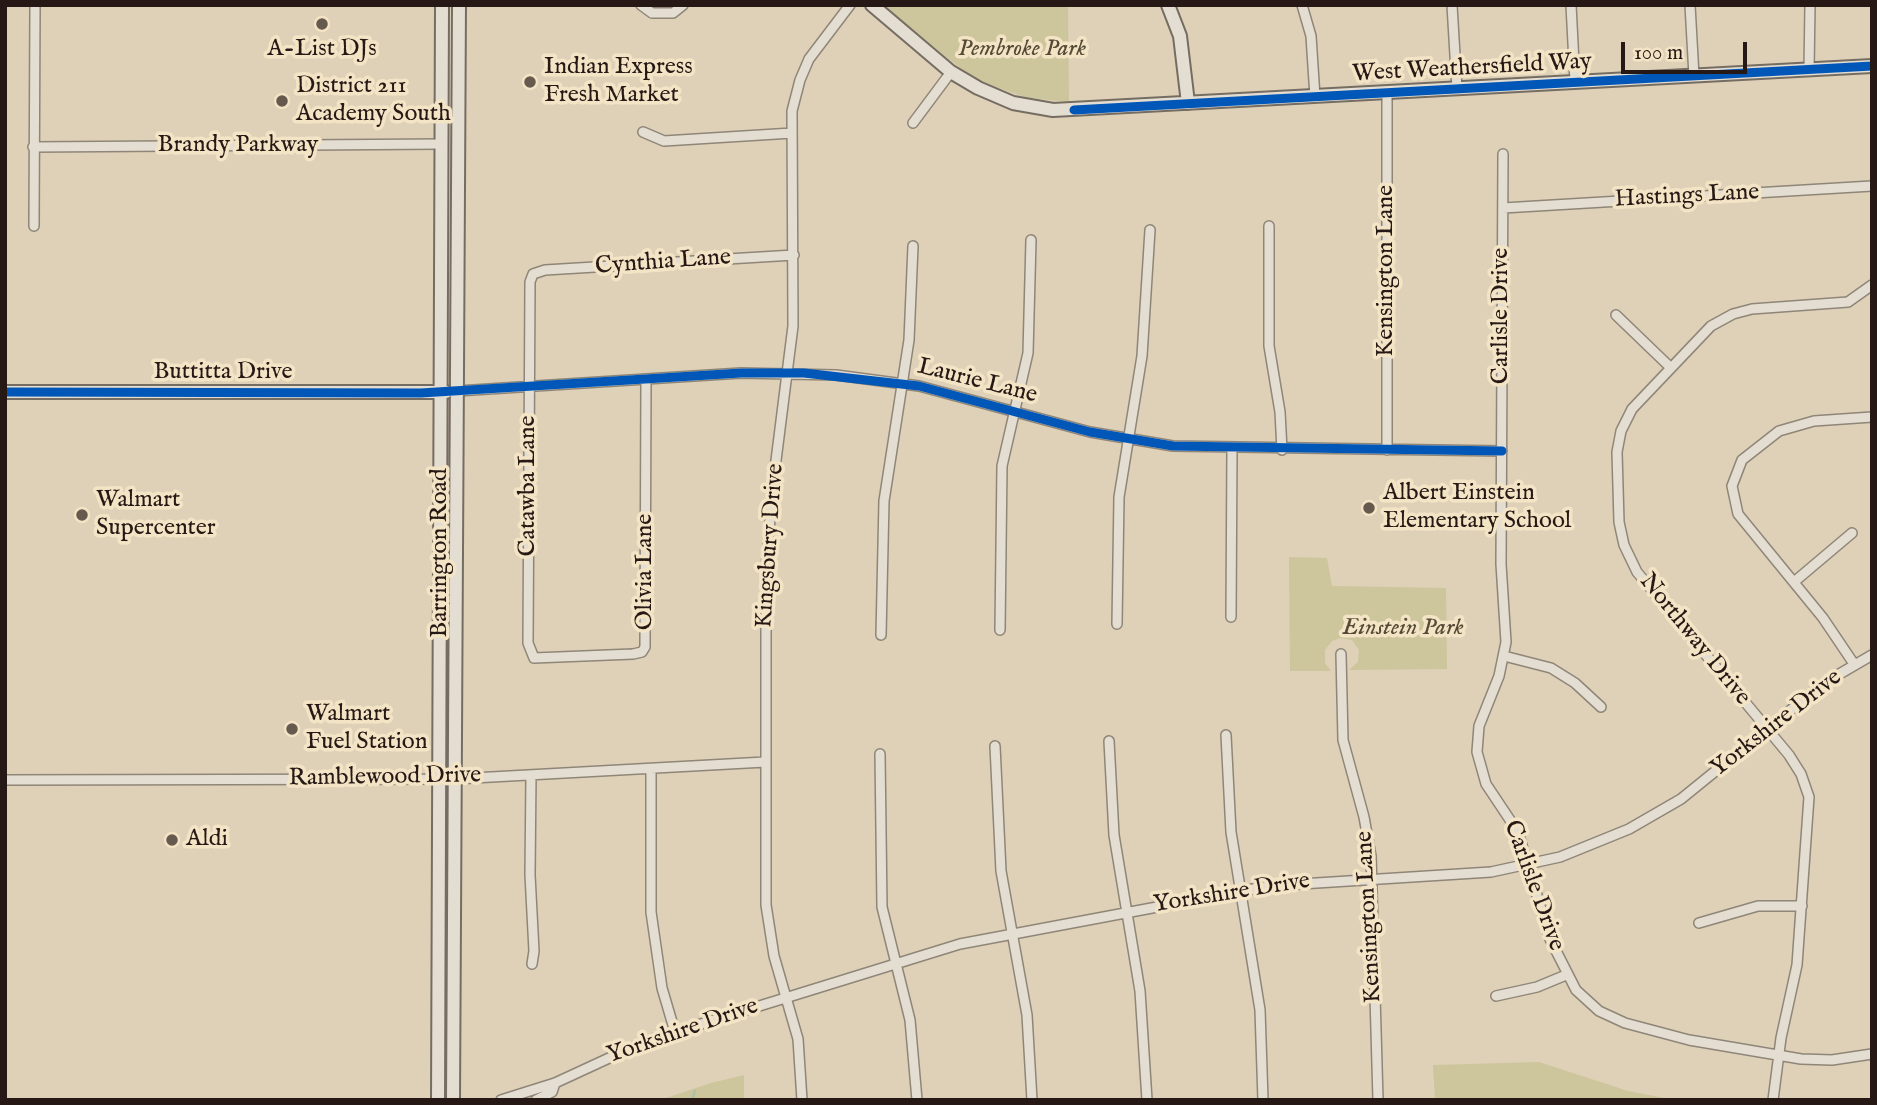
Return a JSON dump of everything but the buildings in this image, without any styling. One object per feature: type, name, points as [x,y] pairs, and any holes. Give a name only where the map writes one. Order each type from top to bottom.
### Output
[{"type":"main road","name":"Barrington Road","points":[[438,1100],[442,5]]},
{"type":"main road","name":"Barrington Road","points":[[453,1100],[459,5]]},
{"type":"main road","name":"West Weathersfield Way","points":[[872,5],[951,72],[987,93],[1039,109],[1315,97],[1872,66]]},
{"type":"main road","points":[[1168,5],[1180,36],[1188,103]]},
{"type":"main road","name":"Laurie Lane","points":[[440,392],[457,391]]},
{"type":"main road","name":"Buttitta Drive","points":[[5,392],[440,392]]},
{"type":"street","points":[[34,226],[35,5]]},
{"type":"street","points":[[641,5],[652,13],[673,13],[683,5]]},
{"type":"street","name":"Kingsbury Drive","points":[[802,1100],[798,1039],[774,956],[766,905],[768,540],[790,372],[794,255],[794,100],[805,68],[816,47],[850,5]]},
{"type":"street","points":[[1302,5],[1311,36],[1315,97]]},
{"type":"street","points":[[1452,5],[1457,89]]},
{"type":"street","points":[[1571,5],[1575,82]]},
{"type":"street","points":[[1690,5],[1694,76]]},
{"type":"street","points":[[1809,70],[1810,5]]},
{"type":"street","points":[[913,123],[951,72]]},
{"type":"street","name":"Kensington Lane","points":[[1387,92],[1387,450]]},
{"type":"street","points":[[643,132],[664,141],[792,133]]},
{"type":"street","name":"Brandy Parkway","points":[[33,147],[442,144]]},
{"type":"street","name":"Carlisle Drive","points":[[1503,154],[1502,573],[1506,630],[1504,656],[1479,726],[1477,752],[1486,783],[1518,832],[1543,921],[1566,975],[1591,1005],[1625,1023],[1689,1040],[1778,1056],[1832,1060],[1872,1054]]},
{"type":"street","name":"Hastings Lane","points":[[1503,208],[1872,186]]},
{"type":"street","points":[[1269,226],[1269,346],[1280,412],[1282,450]]},
{"type":"street","points":[[1117,624],[1118,510],[1146,328],[1150,230]]},
{"type":"street","points":[[1000,630],[1001,478],[1030,341],[1031,240]]},
{"type":"street","points":[[881,635],[884,501],[911,318],[913,246]]},
{"type":"street","name":"Cynthia Lane","points":[[533,274],[545,270],[794,255]]},
{"type":"street","name":"Catawba Lane","points":[[531,655],[528,643],[530,282],[533,274]]},
{"type":"street","name":"Northway Drive","points":[[1773,1100],[1778,1056],[1796,979],[1809,797],[1796,765],[1647,586],[1630,559],[1620,531],[1617,461],[1621,431],[1632,409],[1711,326],[1733,314],[1760,309],[1839,304],[1859,297],[1872,285]]},
{"type":"street","points":[[1616,315],[1670,367]]},
{"type":"street","name":"Laurie Lane","points":[[457,391],[790,372],[903,383],[1127,440],[1232,449],[1502,451]]},
{"type":"street","name":"Olivia Lane","points":[[531,655],[539,659],[633,654],[642,652],[645,647],[646,379]]},
{"type":"street","points":[[1854,664],[1833,631],[1738,513],[1732,486],[1737,469],[1751,450],[1787,428],[1814,421],[1872,417]]},
{"type":"street","points":[[1231,617],[1232,449]]},
{"type":"street","points":[[1794,582],[1852,533]]},
{"type":"street","name":"Kensington Lane","points":[[1341,654],[1343,740],[1367,830],[1372,878],[1378,1100]]},
{"type":"street","name":"Yorkshire Drive","points":[[501,1100],[555,1083],[618,1052],[675,1032],[895,962],[1011,933],[1240,890],[1372,878],[1458,875],[1527,865],[1586,848],[1654,816],[1706,781],[1824,683],[1872,655]]},
{"type":"street","points":[[1504,656],[1551,668],[1574,683],[1601,708]]},
{"type":"street","points":[[1226,734],[1228,808],[1260,1010],[1263,1100]]},
{"type":"street","points":[[1109,741],[1114,835],[1142,1002],[1147,1100]]},
{"type":"street","points":[[995,746],[998,848],[1027,1015],[1032,1100]]},
{"type":"street","points":[[880,754],[881,898],[913,1036],[917,1100]]},
{"type":"street","name":"Ramblewood Drive","points":[[5,780],[455,779],[765,762]]},
{"type":"street","points":[[650,769],[650,912],[662,988],[675,1032]]},
{"type":"street","points":[[531,775],[532,964]]},
{"type":"street","points":[[1699,923],[1758,906],[1802,906]]},
{"type":"street","points":[[1496,996],[1537,987],[1566,975]]},
{"type":"street","name":"Yorkshire Drive","points":[[536,1100],[552,1092],[555,1083]]},
{"type":"green space","name":"Pembroke Park","points":[[884,5],[1068,5],[1069,102],[1028,98],[981,82],[947,58]]},
{"type":"green space","name":"Einstein Park","points":[[1289,557],[1327,558],[1332,586],[1446,588],[1447,669],[1349,670],[1358,662],[1359,650],[1352,640],[1340,638],[1332,641],[1325,650],[1325,663],[1331,671],[1290,671]]},
{"type":"green space","points":[[1539,1062],[1628,1091],[1675,1100],[1435,1100],[1433,1065]]},
{"type":"green space","points":[[744,1075],[744,1100],[660,1100],[711,1083]]},
{"type":"waterway","points":[[692,1100],[695,1091]]},
{"type":"cycle path","points":[[1074,110],[1872,66]]},
{"type":"cycle path","points":[[5,392],[421,393],[741,373],[804,373],[919,386],[1090,432],[1173,446],[1502,451]]},
{"type":"place","name":"A-List DJs","points":[[322,24]]},
{"type":"place","name":"Indian Express Fresh Market","points":[[530,82]]},
{"type":"place","name":"District 211 Academy South","points":[[282,101]]},
{"type":"place","name":"Albert Einstein Elementary School","points":[[1369,508]]},
{"type":"place","name":"Walmart Supercenter","points":[[82,515]]},
{"type":"place","name":"Walmart Fuel Station","points":[[292,729]]},
{"type":"place","name":"Aldi","points":[[172,840]]}]
